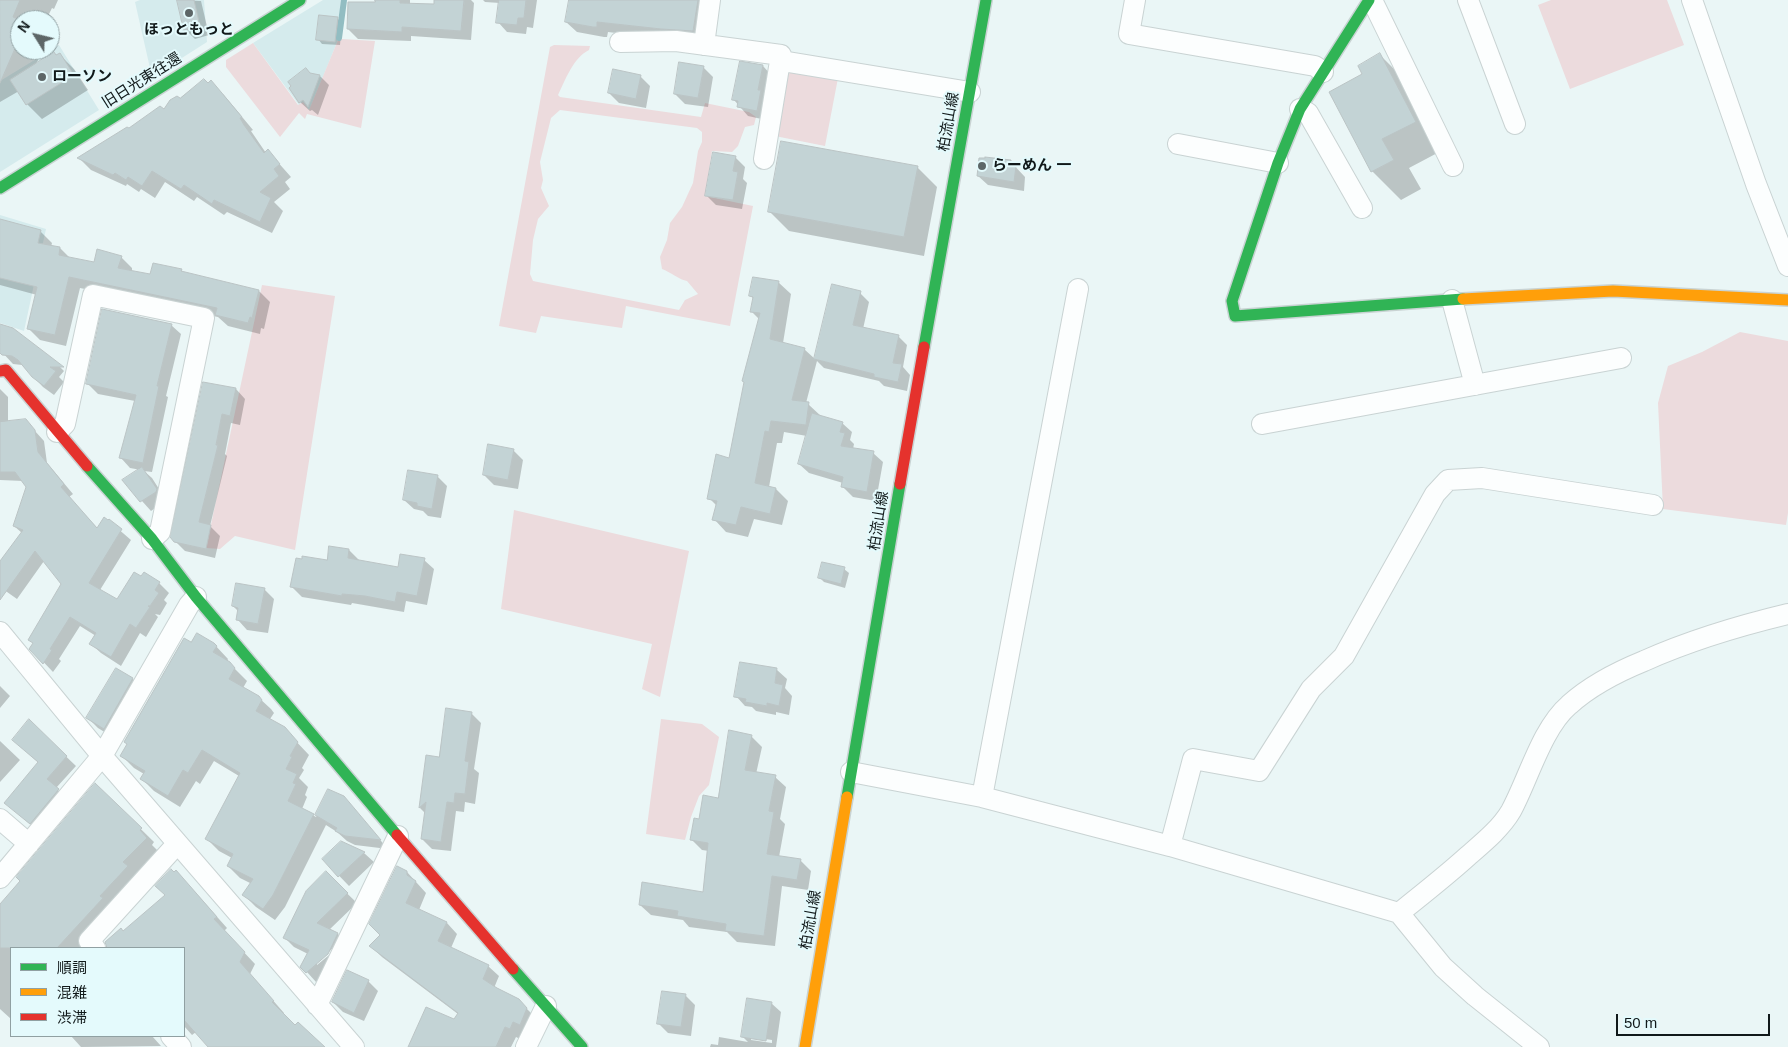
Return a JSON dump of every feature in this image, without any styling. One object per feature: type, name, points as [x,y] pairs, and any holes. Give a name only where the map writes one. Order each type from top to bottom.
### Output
[{"type":"street","name":"旧日光東往還","points":[[0,188],[300,0]]},
{"type":"street","points":[[704,45],[710,0]]},
{"type":"street","name":"柏流山線","points":[[805,1047],[914,399],[986,0]]},
{"type":"street","points":[[1135,0],[1129,34],[1315,66],[1323,72]]},
{"type":"street","points":[[1370,0],[1300,109],[1278,163],[1232,301],[1235,316],[1452,300],[1613,291],[1788,300]]},
{"type":"street","points":[[1370,0],[1452,166]]},
{"type":"street","points":[[1468,0],[1515,124]]},
{"type":"street","points":[[1692,0],[1756,184],[1788,266]]},
{"type":"street","points":[[620,42],[676,41],[782,55],[764,159]]},
{"type":"street","points":[[782,61],[970,92]]},
{"type":"street","points":[[1300,109],[1308,113],[1362,208]]},
{"type":"street","points":[[1178,144],[1278,163]]},
{"type":"street","points":[[982,797],[1078,289]]},
{"type":"street","points":[[57,432],[65,424],[92,294],[204,318],[160,532],[152,539]]},
{"type":"street","points":[[1452,300],[1475,385]]},
{"type":"street","points":[[1262,424],[1621,358]]},
{"type":"street","points":[[0,370],[6,370],[57,432],[152,539],[196,597],[398,836],[582,1047]]},
{"type":"street","points":[[1170,846],[1193,759],[1259,771],[1311,690],[1344,656],[1435,494],[1448,480],[1482,478],[1653,505]]},
{"type":"street","points":[[0,878],[102,756],[189,605],[196,597]]},
{"type":"street","points":[[1399,913],[1489,838],[1510,812],[1552,726],[1567,706],[1597,684],[1625,669],[1677,646],[1742,625],[1788,614]]},
{"type":"street","points":[[0,632],[177,844],[354,1047]]},
{"type":"street","points":[[851,772],[982,797],[1170,846],[1399,913],[1443,968],[1539,1047]]},
{"type":"street","points":[[0,819],[29,844]]},
{"type":"street","points":[[318,1005],[398,836]]},
{"type":"street","points":[[94,947],[89,941],[177,844]]},
{"type":"street","points":[[526,1047],[546,1006]]},
{"type":"street","points":[[172,1037],[181,1047]]},
{"type":"shaded area","points":[[140,0],[204,0],[207,42],[152,77],[135,2]]},
{"type":"shaded area","points":[[323,0],[341,0],[338,40],[309,111],[299,105],[253,43]]},
{"type":"shaded area","points":[[1551,0],[1667,0],[1684,45],[1570,89],[1538,5]]},
{"type":"shaded area","points":[[338,40],[375,41],[361,128],[307,114],[305,119],[299,113],[280,137],[226,67],[226,60],[253,43],[298,105],[303,102],[309,110]]},
{"type":"shaded area","points":[[554,45],[590,46],[589,50],[579,58],[570,70],[558,95],[560,97],[701,117],[705,103],[749,112],[756,117],[754,125],[745,127],[738,146],[732,152],[712,151],[705,196],[753,206],[730,326],[626,306],[622,328],[541,316],[536,333],[499,326],[550,47]],"holes":[[[560,110],[697,128],[702,132],[702,142],[698,151],[693,183],[682,207],[670,223],[667,240],[660,257],[662,269],[687,281],[698,294],[685,300],[679,310],[533,281],[530,274],[533,240],[538,219],[549,206],[541,188],[543,180],[540,162],[551,118]]]},
{"type":"shaded area","points":[[60,47],[99,110],[0,172],[0,81],[34,60],[60,60]]},
{"type":"shaded area","points":[[794,70],[838,78],[825,146],[775,136],[785,76]]},
{"type":"shaded area","points":[[0,215],[46,229],[24,331],[0,323]]},
{"type":"shaded area","points":[[262,285],[335,296],[295,550],[235,536],[220,549],[206,548]]},
{"type":"shaded area","points":[[1740,332],[1788,341],[1788,513],[1786,525],[1663,509],[1658,403],[1668,366],[1702,352]]},
{"type":"shaded area","points":[[514,510],[689,551],[660,697],[642,689],[652,644],[501,609]]},
{"type":"shaded area","points":[[661,719],[702,724],[719,737],[709,785],[699,796],[685,840],[646,834]]},
{"type":"building","points":[[0,0],[20,0],[16,10],[10,10],[10,60],[0,83]]},
{"type":"building","name":"ほっともっと","points":[[177,0],[194,0],[200,26],[184,30]]},
{"type":"building","points":[[375,0],[400,0],[400,3],[434,4],[434,0],[464,0],[461,31],[402,27],[402,32],[347,29],[348,2],[375,2]]},
{"type":"building","points":[[499,0],[526,0],[524,18],[518,18],[517,25],[496,23]]},
{"type":"building","points":[[569,0],[698,0],[693,31],[597,22],[597,27],[593,27],[565,22]]},
{"type":"building","points":[[319,15],[338,17],[335,42],[316,40]]},
{"type":"building","name":"ローソン","points":[[60,53],[74,75],[26,105],[10,80],[41,60],[60,60]]},
{"type":"building","points":[[1380,53],[1416,122],[1382,139],[1394,160],[1371,172],[1329,92],[1362,74],[1358,66]]},
{"type":"building","points":[[740,61],[763,65],[758,90],[761,90],[757,111],[737,107],[738,101],[732,100]]},
{"type":"building","points":[[679,62],[704,66],[698,98],[674,94]]},
{"type":"building","points":[[306,68],[310,73],[320,75],[308,107],[303,100],[299,103],[289,88],[291,86],[288,82]]},
{"type":"building","points":[[613,69],[641,75],[636,99],[608,93]]},
{"type":"building","points":[[204,79],[208,83],[211,80],[242,117],[240,118],[244,125],[264,153],[268,149],[280,164],[274,169],[279,176],[260,192],[271,198],[260,222],[214,200],[212,204],[184,185],[181,189],[152,171],[142,186],[128,177],[126,180],[115,173],[113,175],[77,158],[127,127],[129,128],[160,106],[164,109],[170,100],[177,96],[180,98]]},
{"type":"building","points":[[781,141],[918,166],[904,237],[768,212]]},
{"type":"building","points":[[713,152],[736,156],[733,171],[738,172],[733,200],[705,196]]},
{"type":"building","points":[[979,158],[1011,160],[1011,165],[1016,166],[1014,182],[977,176]]},
{"type":"building","points":[[0,219],[41,230],[38,243],[60,247],[59,255],[94,262],[97,249],[122,256],[118,268],[150,274],[153,263],[259,290],[252,318],[250,317],[248,323],[215,315],[217,308],[69,277],[55,335],[27,329],[37,287],[0,278]]},
{"type":"building","points":[[753,277],[779,281],[770,339],[805,348],[792,400],[809,402],[806,425],[771,421],[769,432],[765,431],[755,483],[776,488],[770,514],[741,507],[736,525],[712,520],[717,501],[707,499],[716,454],[729,458],[744,382],[742,381],[760,313],[750,312],[753,297],[749,296]]},
{"type":"building","points":[[832,284],[861,291],[853,325],[899,335],[893,363],[902,364],[898,382],[874,377],[874,374],[814,359]]},
{"type":"building","points":[[102,309],[172,324],[157,386],[159,386],[143,463],[119,458],[136,395],[86,384]]},
{"type":"building","points":[[0,324],[13,328],[64,367],[50,367],[56,371],[44,386],[32,377],[18,360],[12,356],[0,353]]},
{"type":"building","points":[[203,382],[236,388],[230,416],[222,414],[216,445],[218,445],[199,522],[211,525],[206,549],[174,542],[170,537]]},
{"type":"building","points":[[812,413],[843,422],[840,432],[845,433],[841,446],[874,451],[867,492],[841,487],[843,477],[798,464]]},
{"type":"building","points":[[26,419],[35,430],[38,452],[64,484],[61,487],[97,528],[104,517],[122,529],[89,583],[117,599],[134,572],[141,576],[144,572],[160,582],[155,590],[159,593],[150,606],[148,606],[150,607],[136,628],[130,624],[111,657],[89,644],[96,633],[70,617],[43,664],[29,649],[33,643],[28,640],[61,584],[35,551],[0,600],[0,561],[23,530],[13,526],[26,487],[15,472],[0,472],[0,422]]},
{"type":"building","points":[[488,444],[514,449],[508,480],[483,475]]},
{"type":"building","points":[[142,467],[157,489],[156,492],[140,502],[122,480]]},
{"type":"building","points":[[408,470],[438,475],[432,509],[417,506],[417,503],[403,500]]},
{"type":"building","points":[[329,546],[349,549],[348,558],[398,567],[400,554],[425,558],[417,596],[397,592],[395,602],[365,596],[342,594],[342,596],[290,587],[296,558],[302,559],[302,556],[327,560]]},
{"type":"building","points":[[822,562],[845,567],[841,584],[818,578]]},
{"type":"building","points":[[236,583],[265,588],[258,624],[236,620],[238,608],[232,606]]},
{"type":"building","points":[[197,633],[214,643],[217,646],[213,652],[230,662],[235,668],[229,679],[259,696],[262,700],[256,711],[285,727],[298,742],[290,756],[292,757],[286,769],[297,774],[293,783],[296,784],[288,801],[314,814],[273,895],[263,909],[242,895],[253,879],[227,866],[233,854],[205,839],[240,773],[202,750],[188,773],[183,770],[168,796],[140,779],[145,771],[120,756],[127,744],[124,742],[184,638],[191,642]]},
{"type":"building","points":[[740,662],[777,668],[775,683],[783,685],[779,706],[767,703],[767,706],[745,702],[746,699],[734,697]]},
{"type":"building","points":[[116,668],[133,678],[104,729],[86,718]]},
{"type":"building","points":[[446,708],[472,712],[465,761],[469,762],[465,794],[455,793],[454,803],[447,802],[441,842],[421,839],[426,802],[419,808],[426,755],[439,757]]},
{"type":"building","points":[[29,719],[67,756],[47,779],[59,789],[30,824],[4,803],[38,762],[12,740]]},
{"type":"building","points":[[729,730],[752,735],[745,770],[776,775],[769,811],[774,812],[767,854],[801,859],[797,880],[772,876],[764,936],[725,931],[726,924],[677,916],[678,911],[639,905],[642,882],[703,892],[708,843],[690,840],[694,818],[699,819],[703,795],[718,798]]},
{"type":"building","points":[[95,783],[142,828],[140,830],[147,838],[123,862],[128,866],[100,896],[103,898],[58,947],[0,948],[0,904],[20,881],[16,877]]},
{"type":"building","points":[[328,789],[344,796],[381,840],[345,836],[335,831],[337,828],[315,815]]},
{"type":"building","points":[[341,841],[365,852],[338,877],[322,859]]},
{"type":"building","points":[[397,866],[407,871],[407,875],[416,881],[406,903],[447,922],[438,941],[489,965],[483,979],[519,999],[527,1008],[520,1025],[513,1022],[510,1029],[505,1027],[496,1047],[408,1047],[426,1007],[454,1019],[458,1013],[369,946],[380,935],[369,924]]},
{"type":"building","points":[[171,869],[174,872],[176,870],[217,917],[214,919],[245,952],[240,962],[274,1001],[272,1002],[295,1025],[298,1022],[325,1047],[208,1047],[185,1021],[185,947],[107,947],[105,942],[121,928],[123,931],[165,895],[155,886]]},
{"type":"building","points":[[326,871],[348,893],[317,923],[338,933],[328,954],[306,973],[300,967],[309,950],[283,938],[306,891]]},
{"type":"building","points":[[347,970],[369,980],[354,1013],[332,1002]]},
{"type":"building","points":[[662,991],[686,994],[681,1027],[657,1024]]},
{"type":"building","points":[[747,998],[772,1002],[766,1041],[741,1037]]},
{"type":"waterway","points":[[339,38],[344,0]]},
{"type":"traffic: fast","points":[[0,188],[300,0]]},
{"type":"traffic: fast","points":[[924,347],[986,0]]},
{"type":"traffic: fast","points":[[1369,0],[1300,109],[1278,163],[1232,301],[1235,316],[1463,299]]},
{"type":"traffic: fast","points":[[87,466],[152,539],[196,597],[397,835]]},
{"type":"traffic: fast","points":[[847,797],[900,484]]},
{"type":"traffic: fast","points":[[513,969],[582,1047]]},
{"type":"traffic: slow","points":[[1463,299],[1613,291],[1788,300]]},
{"type":"traffic: slow","points":[[805,1047],[847,797]]},
{"type":"traffic: jam","points":[[900,484],[924,347]]},
{"type":"traffic: jam","points":[[0,371],[6,370],[87,466]]},
{"type":"traffic: jam","points":[[397,835],[513,969]]},
{"type":"place","name":"ほっともっと","points":[[189,13]]},
{"type":"place","name":"ローソン","points":[[42,77]]},
{"type":"place","name":"らーめん 一","points":[[982,166]]}]
